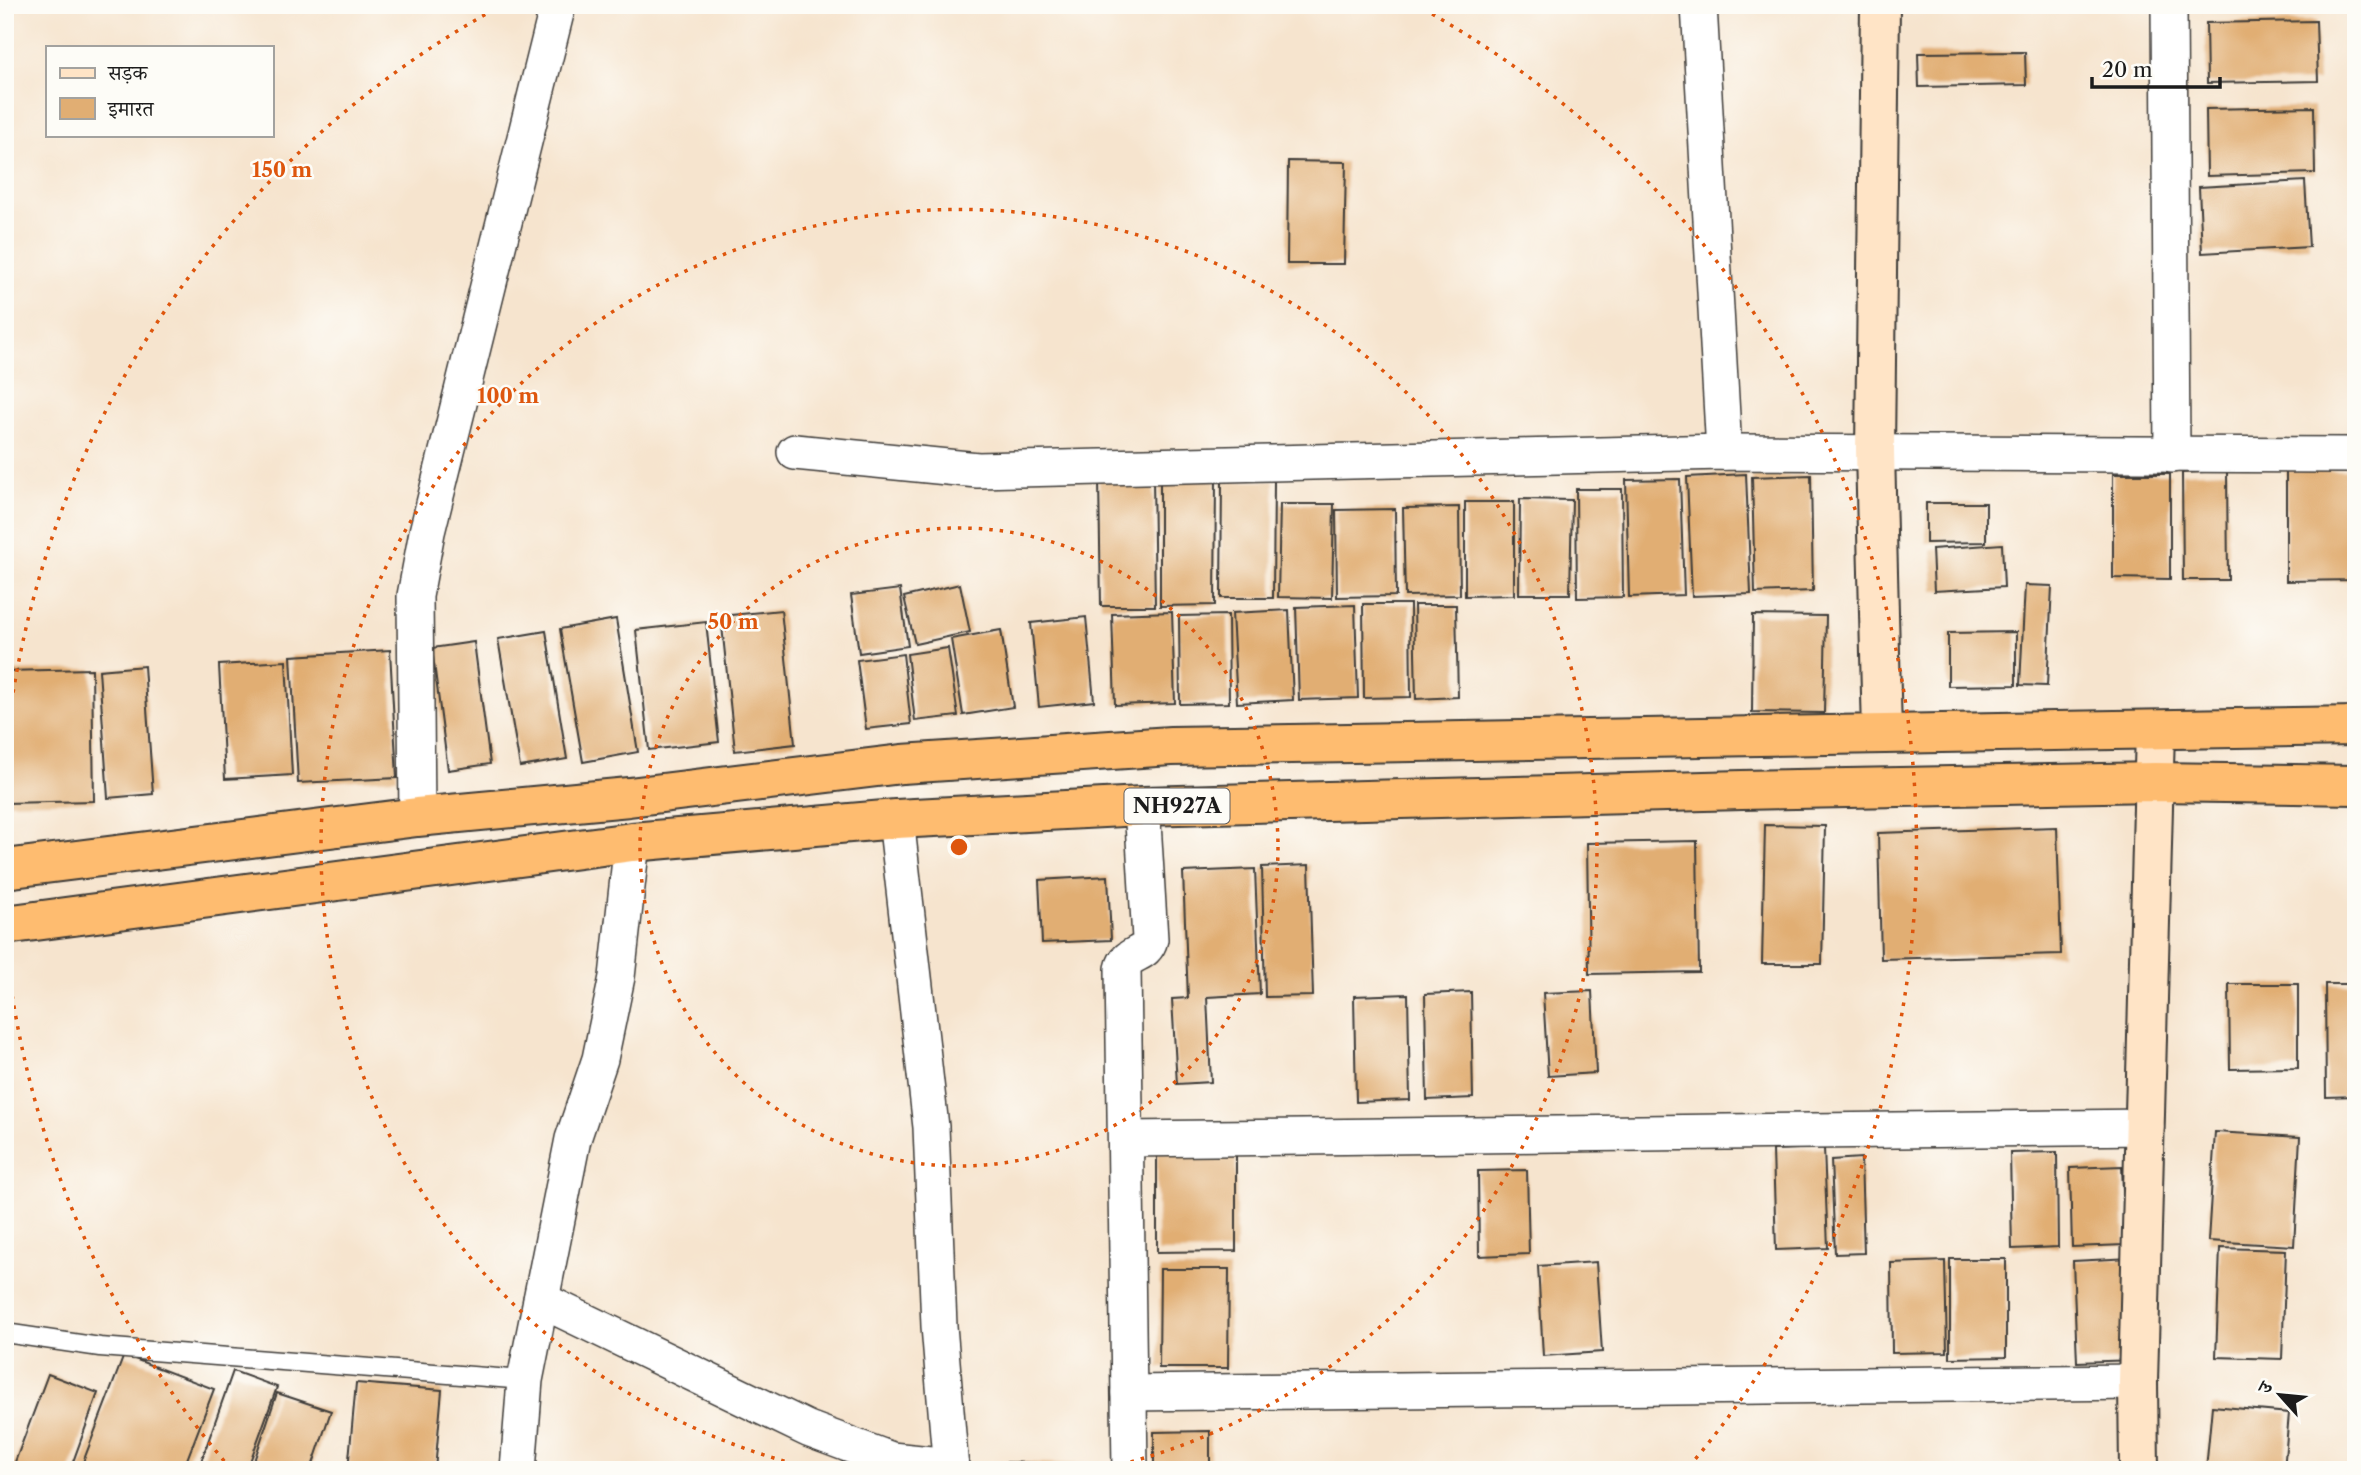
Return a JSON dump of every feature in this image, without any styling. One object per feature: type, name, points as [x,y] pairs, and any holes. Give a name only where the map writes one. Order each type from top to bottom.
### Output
[{"type":"highway","points":[[5,869],[417,817],[697,789],[902,764],[1171,746],[1608,736],[2356,726]]},
{"type":"highway","name":"NH927A","points":[[5,925],[632,842],[896,818],[1142,806],[2155,782],[2356,785]]},
{"type":"highway","points":[[697,789],[704,834]]},
{"type":"highway","points":[[552,804],[558,852]]},
{"type":"street","points":[[417,817],[415,596],[427,532],[558,5]]},
{"type":"street","points":[[1699,5],[1724,452]]},
{"type":"street","points":[[1880,5],[1875,451],[1882,734]]},
{"type":"street","points":[[2169,5],[2172,455]]},
{"type":"street","points":[[796,452],[978,470],[1724,452],[2356,455]]},
{"type":"street","points":[[2139,1470],[2138,1382],[2155,730]]},
{"type":"street","points":[[1130,1470],[1123,969],[1131,955],[1141,954],[1148,948],[1150,939],[1142,806]]},
{"type":"street","points":[[541,1300],[808,1429],[890,1465],[951,1468],[939,1326],[931,1128],[896,818]]},
{"type":"street","points":[[518,1470],[526,1380],[573,1139],[600,1059],[617,977],[632,842]]},
{"type":"street","points":[[1126,1139],[2146,1127]]},
{"type":"street","points":[[1129,1393],[2138,1382]]},
{"type":"lane","points":[[5,1333],[100,1346],[526,1380]]},
{"type":"building","points":[[2316,21],[2318,81],[2207,83],[2206,23]]},
{"type":"building","points":[[2025,52],[2026,85],[1919,87],[1918,53]]},
{"type":"building","points":[[2314,107],[2315,173],[2207,176],[2206,109]]},
{"type":"building","points":[[1288,161],[1346,162],[1344,264],[1287,264]]},
{"type":"building","points":[[2305,181],[2309,247],[2202,253],[2199,187]]},
{"type":"building","points":[[2356,470],[2356,580],[2286,581],[2286,471]]},
{"type":"building","points":[[2227,471],[2228,580],[2183,580],[2182,473]]},
{"type":"building","points":[[1746,474],[1751,594],[1692,596],[1687,477]]},
{"type":"building","points":[[2113,474],[2170,474],[2170,579],[2113,578]]},
{"type":"building","points":[[1811,475],[1813,591],[1755,593],[1752,477]]},
{"type":"building","points":[[1153,478],[1155,606],[1101,606],[1099,480]]},
{"type":"building","points":[[1160,478],[1216,478],[1215,605],[1160,606]]},
{"type":"building","points":[[1680,479],[1684,595],[1629,597],[1626,480]]},
{"type":"building","points":[[1222,481],[1274,481],[1273,598],[1221,598]]},
{"type":"building","points":[[1576,489],[1622,489],[1623,597],[1577,598]]},
{"type":"building","points":[[1520,499],[1572,500],[1570,594],[1519,594]]},
{"type":"building","points":[[1465,502],[1514,502],[1514,595],[1465,596]]},
{"type":"building","points":[[1926,503],[1986,503],[1986,542],[1926,543]]},
{"type":"building","points":[[1280,504],[1334,504],[1332,598],[1278,597]]},
{"type":"building","points":[[1459,507],[1460,595],[1405,596],[1403,508]]},
{"type":"building","points":[[1395,509],[1396,596],[1337,597],[1336,510]]},
{"type":"building","points":[[2002,544],[2004,587],[1934,591],[1932,549]]},
{"type":"building","points":[[960,584],[970,632],[915,644],[904,597]]},
{"type":"building","points":[[2025,585],[2052,586],[2047,686],[2020,685]]},
{"type":"building","points":[[900,589],[908,646],[859,653],[851,595]]},
{"type":"building","points":[[1363,604],[1410,604],[1411,697],[1364,698]]},
{"type":"building","points":[[1355,605],[1358,698],[1299,700],[1296,607]]},
{"type":"building","points":[[1414,605],[1456,605],[1458,697],[1416,699]]},
{"type":"building","points":[[781,610],[795,744],[735,751],[721,616]]},
{"type":"building","points":[[1289,610],[1293,700],[1237,703],[1232,613]]},
{"type":"building","points":[[1172,612],[1175,703],[1115,705],[1112,614]]},
{"type":"building","points":[[1228,615],[1229,703],[1180,704],[1179,616]]},
{"type":"building","points":[[1753,615],[1826,616],[1824,713],[1752,712]]},
{"type":"building","points":[[1086,617],[1094,701],[1039,707],[1031,623]]},
{"type":"building","points":[[616,619],[638,752],[583,762],[560,629]]},
{"type":"building","points":[[706,622],[719,742],[649,750],[636,630]]},
{"type":"building","points":[[1001,630],[1013,707],[963,715],[951,639]]},
{"type":"building","points":[[546,631],[567,759],[520,767],[498,639]]},
{"type":"building","points":[[2016,632],[2016,685],[1948,686],[1948,633]]},
{"type":"building","points":[[474,642],[490,764],[448,770],[432,648]]},
{"type":"building","points":[[948,648],[958,716],[915,721],[907,654]]},
{"type":"building","points":[[390,650],[397,778],[298,783],[291,656]]},
{"type":"building","points":[[903,654],[911,724],[866,729],[857,660]]},
{"type":"building","points":[[286,661],[292,775],[225,779],[219,665]]},
{"type":"building","points":[[144,666],[153,794],[108,798],[99,670]]},
{"type":"building","points":[[92,669],[94,801],[5,803],[5,671]]},
{"type":"building","points":[[1765,825],[1825,826],[1822,964],[1762,964]]},
{"type":"building","points":[[2057,827],[2061,954],[1881,959],[1878,833]]},
{"type":"building","points":[[1697,841],[1699,972],[1589,974],[1587,843]]},
{"type":"building","points":[[1309,865],[1313,996],[1265,997],[1262,867]]},
{"type":"building","points":[[1255,869],[1260,994],[1207,997],[1211,1082],[1177,1084],[1172,999],[1188,998],[1183,872]]},
{"type":"building","points":[[1108,876],[1111,940],[1042,943],[1039,880]]},
{"type":"building","points":[[2229,984],[2298,984],[2298,1068],[2230,1069]]},
{"type":"building","points":[[2325,984],[2356,984],[2356,1096],[2326,1097]]},
{"type":"building","points":[[1592,991],[1596,1073],[1548,1076],[1543,993]]},
{"type":"building","points":[[1471,992],[1473,1098],[1427,1100],[1425,994]]},
{"type":"building","points":[[1408,994],[1410,1100],[1356,1102],[1354,996]]},
{"type":"building","points":[[2215,1132],[2300,1137],[2294,1246],[2208,1241]]},
{"type":"building","points":[[1824,1148],[1828,1248],[1776,1250],[1773,1150]]},
{"type":"building","points":[[1157,1152],[1236,1152],[1236,1251],[1157,1252]]},
{"type":"building","points":[[2057,1152],[2058,1247],[2012,1249],[2010,1153]]},
{"type":"building","points":[[1861,1158],[1864,1253],[1835,1254],[1831,1160]]},
{"type":"building","points":[[2122,1166],[2125,1245],[2072,1247],[2070,1168]]},
{"type":"building","points":[[1527,1170],[1529,1254],[1479,1256],[1478,1171]]},
{"type":"building","points":[[2220,1248],[2286,1250],[2282,1359],[2216,1357]]},
{"type":"building","points":[[2131,1258],[2135,1360],[2077,1362],[2073,1261]]},
{"type":"building","points":[[1950,1259],[2006,1259],[2006,1357],[1950,1358]]},
{"type":"building","points":[[1945,1261],[1947,1352],[1892,1353],[1891,1263]]},
{"type":"building","points":[[1596,1262],[1602,1352],[1543,1356],[1538,1266]]},
{"type":"building","points":[[1160,1269],[1229,1269],[1228,1368],[1159,1368]]},
{"type":"building","points":[[124,1355],[214,1389],[183,1470],[80,1470]]},
{"type":"building","points":[[233,1371],[277,1387],[247,1470],[198,1470]]},
{"type":"building","points":[[48,1374],[98,1393],[70,1470],[12,1470]]},
{"type":"building","points":[[356,1383],[442,1390],[435,1470],[348,1470]]},
{"type":"building","points":[[277,1393],[331,1411],[311,1470],[251,1470]]},
{"type":"building","points":[[2212,1406],[2289,1413],[2284,1470],[2206,1470]]},
{"type":"building","points":[[1210,1431],[1210,1470],[1154,1470],[1154,1432]]},
{"type":"building","points":[[998,1462],[1111,1465],[1110,1470],[998,1470]]}]
